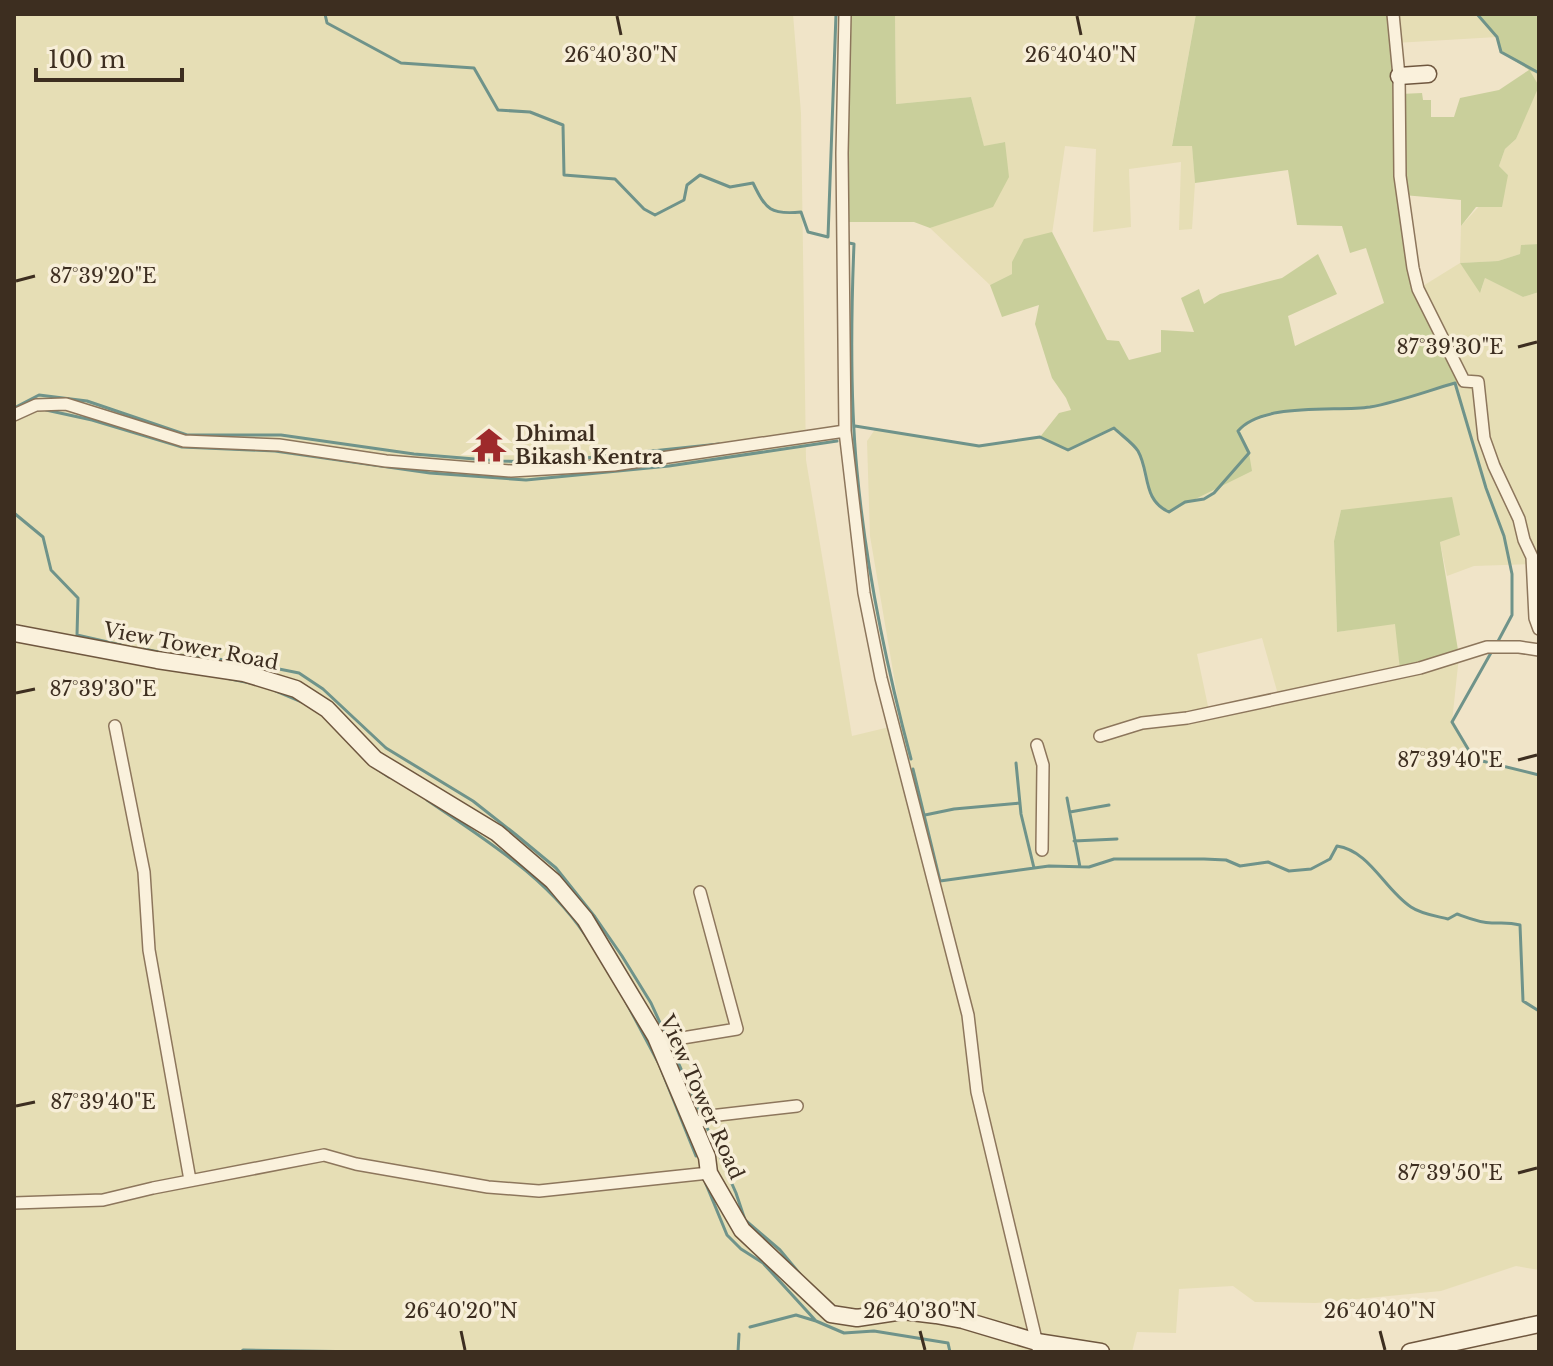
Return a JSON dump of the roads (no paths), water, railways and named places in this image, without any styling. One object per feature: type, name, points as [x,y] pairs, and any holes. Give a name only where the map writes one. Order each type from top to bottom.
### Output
[{"type":"street","points":[[845,14],[842,153],[845,431],[861,577],[878,664],[968,1015],[977,1092],[1038,1347]]},
{"type":"street","points":[[1393,14],[1399,76],[1400,176],[1413,268],[1418,289],[1455,366],[1464,381],[1478,382],[1484,438],[1532,557],[1535,618],[1539,629]]},
{"type":"street","points":[[1399,76],[1428,74]]},
{"type":"street","points":[[14,415],[36,405],[66,404],[184,441],[279,445],[386,461],[511,471],[614,465],[845,431]]},
{"type":"street","name":"View Tower Road","points":[[14,633],[244,673],[296,689],[327,709],[375,759],[497,833],[553,881],[585,919],[658,1042],[707,1157],[709,1173],[742,1230],[831,1314],[857,1318],[903,1311],[936,1315],[963,1320],[1038,1347],[1101,1352]]},
{"type":"street","points":[[1100,736],[1142,723],[1187,718],[1420,668],[1487,647],[1539,650]]},
{"type":"street","points":[[115,726],[144,872],[149,950],[190,1180]]},
{"type":"street","points":[[1037,745],[1043,765],[1042,850]]},
{"type":"street","points":[[658,1042],[737,1029],[700,892]]},
{"type":"street","points":[[693,1125],[710,1116],[797,1106]]},
{"type":"street","points":[[14,1203],[103,1200],[324,1155],[356,1164],[488,1187],[539,1191],[709,1173]]},
{"type":"street","points":[[1410,1352],[1539,1324]]},
{"type":"waterway","points":[[325,14],[327,23],[401,63],[474,68],[498,110],[530,112],[563,125],[564,175],[615,179],[644,209],[655,215],[684,200],[687,185],[700,175],[730,187],[753,183],[771,209],[783,213],[801,212],[808,232],[828,237],[836,14]]},
{"type":"waterway","points":[[1477,14],[1497,37],[1501,52],[1539,73]]},
{"type":"waterway","points":[[849,243],[854,244],[852,386],[861,507],[878,616],[911,759]]},
{"type":"waterway","points":[[855,426],[979,446],[1040,437],[1068,450],[1114,428],[1138,451],[1150,493],[1160,507],[1169,512],[1185,502],[1204,499],[1214,493],[1249,453],[1238,431],[1249,422],[1281,412],[1370,407],[1455,383],[1486,488],[1504,536],[1512,574],[1512,615],[1496,645]]},
{"type":"waterway","points":[[14,408],[39,395],[87,401],[187,435],[281,435],[414,454],[499,461],[547,462],[719,444]]},
{"type":"waterway","points":[[46,410],[92,420],[182,447],[275,451],[430,473],[526,480],[669,466],[837,441]]},
{"type":"waterway","points":[[14,513],[43,537],[51,570],[78,598],[77,635],[121,645]]},
{"type":"waterway","points":[[144,649],[168,654]]},
{"type":"waterway","points":[[1492,651],[1452,722],[1474,759],[1539,775]]},
{"type":"waterway","points":[[179,655],[244,662],[299,673],[323,689],[386,748],[473,801],[556,868],[622,956],[651,1003],[667,1038]]},
{"type":"waterway","points":[[226,678],[250,683]]},
{"type":"waterway","points":[[276,691],[302,702]]},
{"type":"waterway","points":[[1016,763],[1021,814],[1034,868]]},
{"type":"waterway","points":[[373,766],[389,777]]},
{"type":"waterway","points":[[913,769],[940,881],[1049,866],[1089,867],[1114,859],[1226,860],[1240,866],[1268,862],[1289,871],[1311,869],[1330,859],[1337,846],[1359,855],[1401,899],[1419,911],[1448,919],[1457,914],[1483,922],[1520,925],[1523,1001],[1539,1011]]},
{"type":"waterway","points":[[1067,798],[1080,867]]},
{"type":"waterway","points":[[427,800],[538,881],[575,921],[591,944]]},
{"type":"waterway","points":[[925,815],[1020,803]]},
{"type":"waterway","points":[[1070,812],[1109,805]]},
{"type":"waterway","points":[[1074,841],[1117,839]]},
{"type":"waterway","points":[[626,1002],[659,1064],[696,1156]]},
{"type":"waterway","points":[[670,1044],[745,1220],[780,1250],[800,1274]]},
{"type":"waterway","points":[[706,1184],[727,1235],[741,1249],[763,1263],[816,1321],[844,1333],[874,1331],[948,1343],[950,1352]]},
{"type":"waterway","points":[[750,1327],[796,1315],[816,1321]]},
{"type":"waterway","points":[[738,1352],[739,1334]]},
{"type":"waterway","points":[[241,1352],[368,1352]]},
{"type":"place","name":"Dhimal Bikash Kentra","points":[[489,445]]}]
